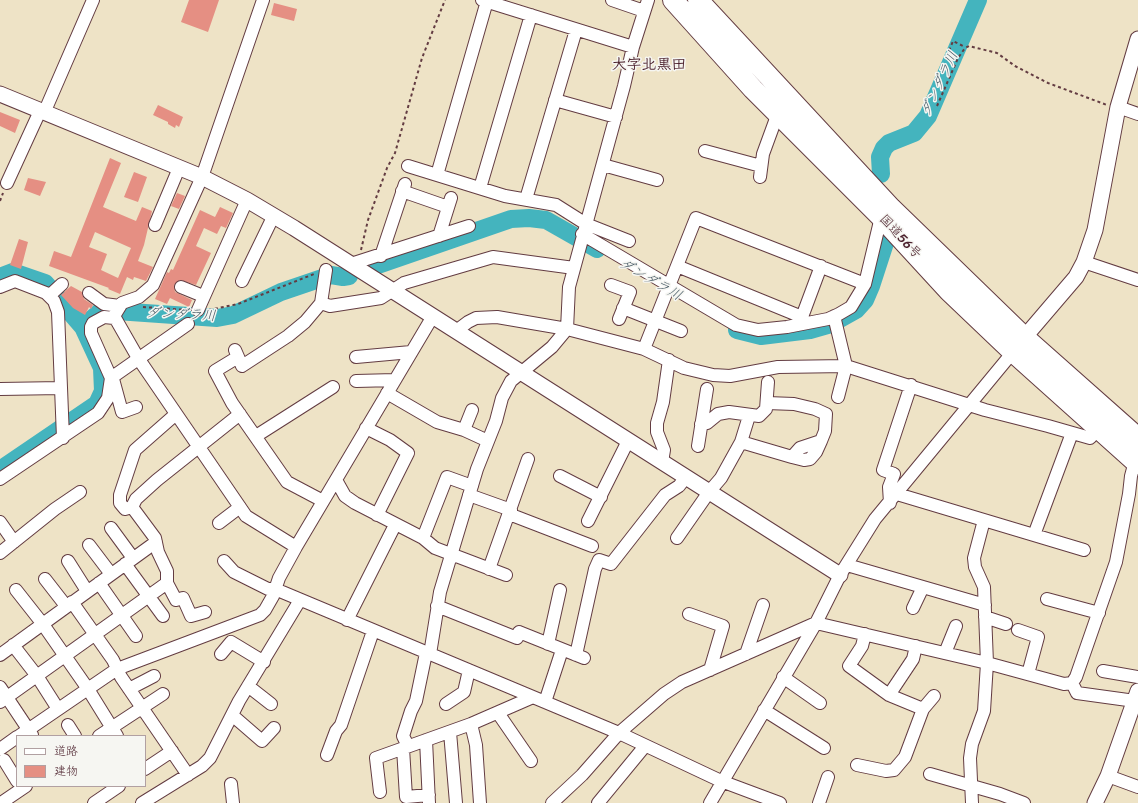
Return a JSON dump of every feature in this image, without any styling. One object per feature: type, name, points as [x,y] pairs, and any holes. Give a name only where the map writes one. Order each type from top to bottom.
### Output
[{"type":"highway","name":"国道56号","points":[[672,0],[778,113],[886,212],[1018,344],[1105,422],[1137,458]]},
{"type":"highway","name":"国道56号","points":[[698,0],[886,212]]},
{"type":"highway","name":"国道56号","points":[[1105,422],[1138,438]]},
{"type":"street","points":[[8,182],[93,0]]},
{"type":"street","points":[[136,407],[122,412],[112,377],[91,333],[91,327],[93,322],[117,312],[122,302],[139,297],[153,285],[202,177],[263,0]]},
{"type":"street","points":[[426,740],[429,799],[406,797],[406,747],[403,736],[411,711],[416,701],[428,654],[437,606],[451,555],[488,441],[507,388],[511,381],[552,347],[567,330],[569,287],[616,117],[633,47],[646,6],[612,0]]},
{"type":"street","points":[[437,175],[485,1],[633,47]]},
{"type":"street","points":[[480,188],[531,15]]},
{"type":"street","points":[[526,199],[576,30]]},
{"type":"street","points":[[710,803],[816,623],[843,570],[876,519],[1018,344],[1076,277],[1084,262],[1095,230],[1118,107],[1138,39]]},
{"type":"street","points":[[0,94],[202,177],[247,200],[356,263],[392,290],[456,332],[709,492],[843,570],[923,587],[985,611],[1006,624]]},
{"type":"street","points":[[555,100],[616,117]]},
{"type":"street","points":[[1118,107],[1138,114]]},
{"type":"street","points":[[705,151],[760,171],[778,113]]},
{"type":"street","points":[[603,165],[657,180]]},
{"type":"street","points":[[408,166],[505,196],[556,205],[584,229],[669,286],[736,325],[758,330],[836,320],[851,306],[865,284],[886,212]]},
{"type":"street","points":[[155,225],[179,168]]},
{"type":"street","points":[[381,256],[404,188],[449,203],[439,236]]},
{"type":"street","points":[[198,310],[247,200]]},
{"type":"street","points":[[242,281],[274,216]]},
{"type":"street","points":[[644,349],[696,218],[865,284]]},
{"type":"street","points":[[356,263],[469,226]]},
{"type":"street","points":[[584,229],[629,241]]},
{"type":"street","points":[[321,303],[330,306],[381,298],[404,283],[493,257],[574,268]]},
{"type":"street","points":[[1084,262],[1138,280]]},
{"type":"street","points":[[677,266],[802,316],[821,266]]},
{"type":"street","points":[[323,501],[286,482],[240,414],[215,371],[237,353],[242,366],[262,354],[305,322],[321,303],[325,275]]},
{"type":"street","points":[[0,287],[15,281],[55,290],[58,312],[63,438]]},
{"type":"street","points":[[611,285],[630,292],[621,314],[655,321],[681,331]]},
{"type":"street","points":[[181,287],[203,296]]},
{"type":"street","points":[[89,293],[117,312],[138,358],[246,516],[256,524],[296,547]]},
{"type":"street","points":[[0,687],[4,700],[24,735],[58,709],[90,692],[117,669],[260,615],[270,603],[279,578],[296,547],[433,316]]},
{"type":"street","points":[[456,332],[468,322],[476,318],[487,317],[567,330],[644,349],[698,373],[730,376],[778,368],[846,366],[969,404],[1090,438],[1105,422]]},
{"type":"street","points":[[836,320],[846,366],[838,397]]},
{"type":"street","points":[[2,473],[63,438],[98,413],[108,398],[112,377],[188,324]]},
{"type":"street","points":[[356,357],[411,352]]},
{"type":"street","points":[[662,462],[664,450],[657,432],[657,423],[663,402],[669,360]]},
{"type":"street","points":[[356,380],[395,380]]},
{"type":"street","points":[[702,424],[707,424],[718,414],[729,412],[749,416],[759,416],[763,413],[767,403],[768,382]]},
{"type":"street","points":[[893,498],[889,487],[894,474],[883,470],[911,385]]},
{"type":"street","points":[[256,436],[333,387]]},
{"type":"street","points":[[0,389],[61,388]]},
{"type":"street","points":[[698,446],[706,390]]},
{"type":"street","points":[[387,393],[437,422],[464,430],[488,441]]},
{"type":"street","points":[[741,442],[792,457],[800,448],[821,441],[826,421],[826,414],[794,404],[767,403]]},
{"type":"street","points":[[464,430],[472,410]]},
{"type":"street","points":[[176,414],[135,450],[120,495],[120,503],[125,509],[132,507],[136,499],[157,480],[240,414]]},
{"type":"street","points":[[677,538],[709,492],[721,478],[741,442],[749,416]]},
{"type":"street","points":[[366,428],[390,440],[408,453],[377,515]]},
{"type":"street","points":[[1034,535],[1072,433]]},
{"type":"street","points":[[588,521],[628,441]]},
{"type":"street","points":[[552,803],[664,694],[682,682],[816,623],[987,663],[1064,684],[1072,683],[1076,677],[1116,562],[1131,476],[1137,458]]},
{"type":"street","points":[[489,569],[528,459]]},
{"type":"street","points":[[560,476],[601,497]]},
{"type":"street","points":[[423,538],[447,477],[510,512],[585,546]]},
{"type":"street","points":[[437,606],[517,638],[519,632],[580,656],[595,569],[599,560],[611,564],[665,495],[679,486],[686,477]]},
{"type":"street","points":[[336,480],[345,496],[377,515],[423,538],[435,548],[506,575]]},
{"type":"street","points":[[0,553],[55,509],[80,492]]},
{"type":"street","points":[[893,498],[984,520],[1084,550]]},
{"type":"street","points":[[132,507],[153,534],[158,552],[167,571],[167,583],[176,600],[183,598],[191,616],[205,612]]},
{"type":"street","points":[[219,523],[240,507]]},
{"type":"street","points":[[972,803],[970,758],[972,744],[984,711],[987,663],[984,587],[974,558],[984,520]]},
{"type":"street","points":[[0,522],[14,542]]},
{"type":"street","points":[[347,620],[395,524]]},
{"type":"street","points":[[111,528],[129,561],[163,616]]},
{"type":"street","points":[[0,655],[156,542]]},
{"type":"street","points":[[90,545],[111,574]]},
{"type":"street","points":[[68,561],[87,591]]},
{"type":"street","points":[[224,561],[234,572],[268,589],[275,589],[469,670],[622,734],[722,781],[780,803]]},
{"type":"street","points":[[46,579],[69,604],[113,660],[129,689],[188,775]]},
{"type":"street","points":[[99,583],[136,636]]},
{"type":"street","points":[[4,700],[167,583]]},
{"type":"street","points":[[913,608],[923,587]]},
{"type":"street","points":[[16,590],[65,656],[115,731]]},
{"type":"street","points":[[548,644],[560,590]]},
{"type":"street","points":[[1047,599],[1099,613]]},
{"type":"street","points":[[142,803],[188,775],[210,758],[248,686],[264,662],[300,600]]},
{"type":"street","points":[[746,654],[763,605]]},
{"type":"street","points":[[689,614],[723,626],[710,670]]},
{"type":"street","points":[[945,653],[956,626]]},
{"type":"street","points":[[1018,630],[1038,637],[1028,674]]},
{"type":"street","points":[[327,754],[336,731],[341,724],[373,631]]},
{"type":"street","points":[[866,634],[862,646],[849,666],[889,695],[923,709]]},
{"type":"street","points":[[221,654],[231,642],[264,662]]},
{"type":"street","points":[[13,645],[37,676],[58,709]]},
{"type":"street","points":[[889,695],[913,659],[916,646]]},
{"type":"street","points":[[545,702],[562,650]]},
{"type":"street","points":[[446,704],[464,692],[469,670]]},
{"type":"street","points":[[1103,671],[1138,677]]},
{"type":"street","points":[[129,689],[154,676]]},
{"type":"street","points":[[783,677],[820,703]]},
{"type":"street","points":[[1072,683],[1078,693],[1137,696],[1108,776],[1096,803]]},
{"type":"street","points":[[248,686],[271,704]]},
{"type":"street","points":[[102,735],[115,731],[141,707],[163,694]]},
{"type":"street","points":[[857,765],[886,771],[894,770],[905,757],[923,709],[934,696]]},
{"type":"street","points":[[380,792],[376,758],[471,724],[532,697]]},
{"type":"street","points":[[764,710],[824,748]]},
{"type":"street","points":[[498,713],[531,761]]},
{"type":"street","points":[[232,715],[262,741],[274,728]]},
{"type":"street","points":[[471,724],[476,745],[480,803]]},
{"type":"street","points":[[68,726],[74,735]]},
{"type":"street","points":[[450,732],[456,803]]},
{"type":"street","points":[[16,742],[2,755],[16,777]]},
{"type":"street","points":[[598,803],[643,745]]},
{"type":"street","points":[[146,768],[172,751]]},
{"type":"street","points":[[930,774],[971,785],[1024,803]]},
{"type":"street","points":[[1108,776],[1138,787]]},
{"type":"street","points":[[818,803],[828,777]]},
{"type":"street","points":[[231,784],[234,803]]},
{"type":"street","points":[[94,803],[118,787]]},
{"type":"street","points":[[1,803],[23,788]]},
{"type":"path","points":[[356,263],[360,254],[368,220],[387,168],[395,153],[422,58],[445,0]]},
{"type":"path","points":[[947,56],[953,41],[962,44],[965,48]]},
{"type":"path","points":[[937,106],[958,58],[965,48],[969,46],[978,47],[997,53],[1016,66],[1048,83],[1101,103],[1118,107]]},
{"type":"path","points":[[117,312],[208,310],[238,304],[325,275]]},
{"type":"building","points":[[189,0],[219,0],[208,32],[181,22]]},
{"type":"building","points":[[274,3],[297,9],[294,21],[271,15]]},
{"type":"building","points":[[158,105],[183,117],[179,127],[176,125],[175,128],[168,124],[168,122],[153,115]]},
{"type":"building","points":[[0,112],[20,120],[15,133],[0,126]]},
{"type":"building","points":[[110,158],[121,163],[103,207],[136,221],[142,207],[152,211],[144,245],[138,261],[153,267],[146,281],[134,277],[133,280],[127,277],[120,294],[108,289],[109,288],[49,266],[54,251],[71,257]],"holes":[[[95,232],[131,248],[118,278],[101,270],[107,254],[89,247]]]},
{"type":"building","points":[[134,172],[147,177],[138,202],[124,197]]},
{"type":"building","points":[[28,178],[46,182],[40,196],[24,190]]},
{"type":"building","points":[[177,193],[185,196],[179,209],[171,206]]},
{"type":"building","points":[[220,207],[233,213],[226,228],[221,226],[217,234],[204,228],[196,246],[211,253],[196,285],[180,280],[174,285],[175,292],[192,300],[189,307],[170,298],[167,304],[155,299],[167,272],[169,273],[171,269],[173,270],[200,210],[215,217]]},
{"type":"building","points":[[19,239],[28,242],[21,269],[10,265]]},
{"type":"building","points":[[71,286],[82,292],[84,299],[93,305],[91,309],[89,307],[85,315],[73,308],[61,295]]},
{"type":"waterway","name":"ダンダラ川","points":[[881,174],[880,157],[884,148],[889,143],[914,133],[928,116],[978,0]]},
{"type":"waterway","name":"ダンダラ川","points":[[375,266],[511,219],[529,218],[546,220],[597,249]]},
{"type":"waterway","name":"ダンダラ川","points":[[737,330],[761,336],[810,330],[831,324],[856,310],[865,300],[885,243]]},
{"type":"waterway","name":"ダンダラ川","points":[[0,277],[13,272],[45,283],[83,327]]},
{"type":"waterway","name":"ダンダラ川","points":[[0,470],[97,404],[103,391],[102,368],[83,327],[102,310],[217,318],[233,315],[281,292],[331,275],[343,277],[349,276]]},
{"type":"district","name":"大字北黒田","points":[[649,65]]}]
